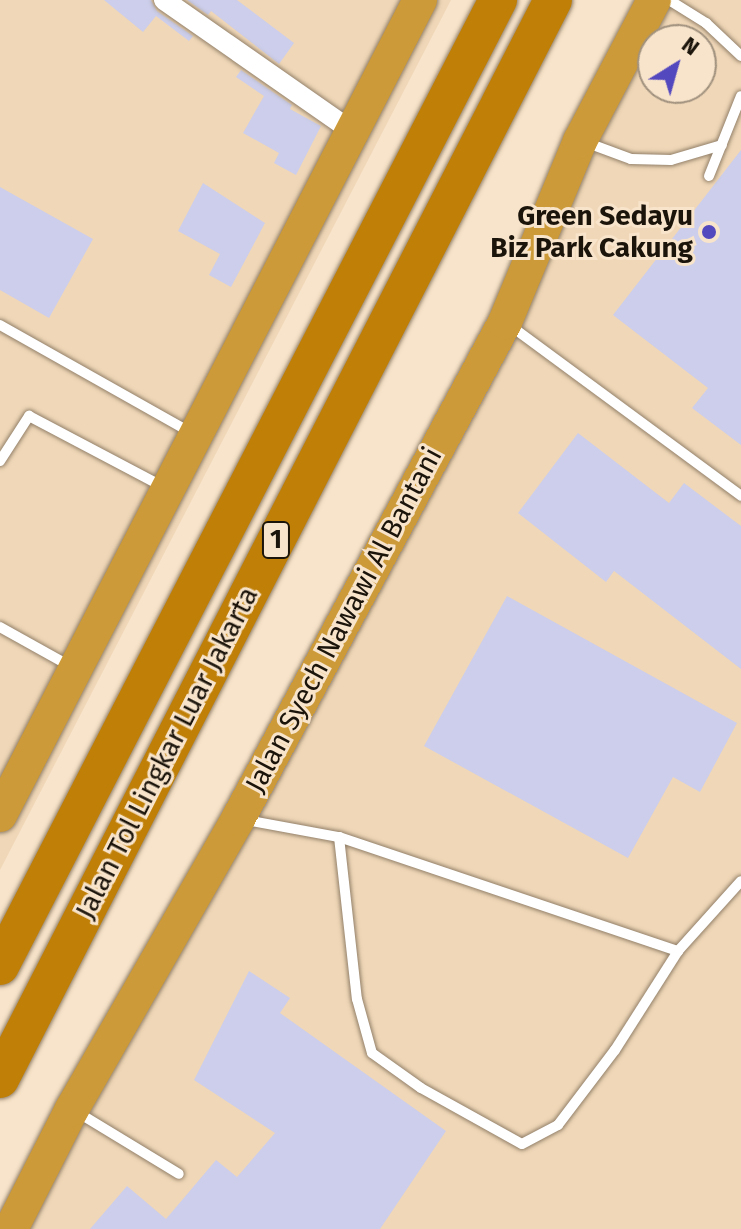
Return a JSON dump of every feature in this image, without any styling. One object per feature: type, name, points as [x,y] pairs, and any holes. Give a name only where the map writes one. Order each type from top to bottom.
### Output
[{"type":"highway","points":[[0,815],[199,437],[420,0]]},
{"type":"highway","name":"Jalan Tol Lingkar Luar Jakarta","points":[[0,966],[498,0]]},
{"type":"highway","name":"Jalan Tol Lingkar Luar Jakarta","points":[[0,1079],[553,0]]},
{"type":"highway","name":"Jalan Syech Nawawi Al Bantani","points":[[11,1229],[72,1109],[238,819],[505,322],[580,141],[654,0]]},
{"type":"street","points":[[164,0],[353,132]]},
{"type":"lane","points":[[669,0],[706,23],[741,56]]},
{"type":"lane","points":[[709,176],[741,96]]},
{"type":"lane","points":[[580,141],[631,159],[671,160],[722,145]]},
{"type":"lane","points":[[505,322],[741,496]]},
{"type":"lane","points":[[0,325],[199,437]]},
{"type":"lane","points":[[0,461],[29,416],[171,491]]},
{"type":"lane","points":[[0,627],[77,670]]},
{"type":"lane","points":[[238,819],[339,837],[678,951]]},
{"type":"lane","points":[[339,837],[357,999],[372,1053],[421,1088],[522,1144],[558,1125],[615,1050],[678,951],[741,881]]},
{"type":"lane","points":[[72,1109],[179,1174]]},
{"type":"shaded area","points":[[0,0],[451,0],[0,870]]},
{"type":"shaded area","points":[[661,0],[741,0],[741,1229],[10,1229],[637,45],[637,104],[717,104],[717,24],[648,24]]},
{"type":"building","points":[[104,0],[151,0],[157,11],[193,36],[189,41],[156,16],[143,32]]},
{"type":"building","points":[[187,0],[237,0],[294,43],[279,64],[211,11],[208,15]]},
{"type":"building","points":[[241,70],[292,105],[290,109],[321,126],[296,175],[274,163],[279,153],[243,133],[264,96],[236,77]]},
{"type":"building","name":"Green Sedayu Biz Park Cakung","points":[[741,150],[741,445],[692,408],[708,388],[613,315]]},
{"type":"building","points":[[203,183],[265,223],[231,287],[209,275],[220,254],[178,231]]},
{"type":"building","points":[[0,187],[93,239],[49,318],[0,290]]},
{"type":"building","points":[[578,433],[669,503],[684,483],[741,526],[741,669],[614,571],[606,582],[518,513]]},
{"type":"building","points":[[507,596],[737,723],[700,792],[673,777],[628,858],[424,746]]},
{"type":"building","points":[[249,971],[290,998],[280,1013],[446,1131],[380,1229],[90,1229],[127,1186],[166,1219],[216,1160],[237,1177],[275,1133],[194,1080]]},
{"type":"place","name":"Green Sedayu Biz Park Cakung","points":[[709,232]]}]
